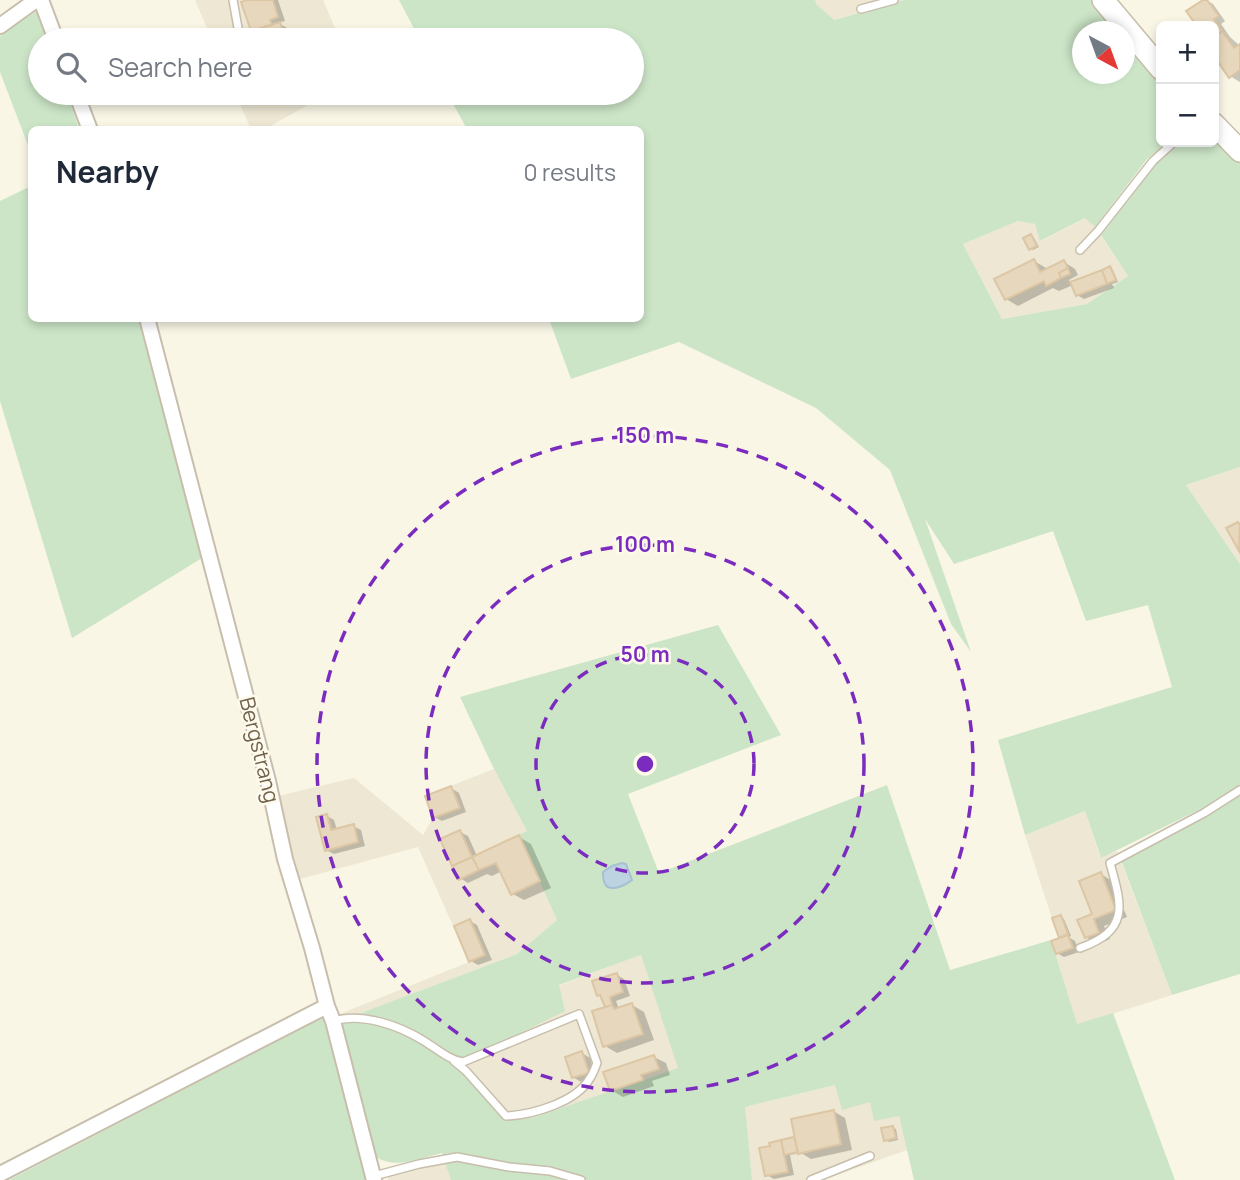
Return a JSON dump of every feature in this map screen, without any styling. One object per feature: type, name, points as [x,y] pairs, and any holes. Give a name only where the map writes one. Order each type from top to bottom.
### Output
[{"type":"main road","points":[[1103,0],[1156,63]]},
{"type":"main road","points":[[1219,129],[1240,151]]},
{"type":"street","points":[[0,26],[39,0],[51,28]]},
{"type":"street","points":[[81,105],[88,126]]},
{"type":"street","name":"Bergstrang","points":[[148,322],[268,781],[285,859],[333,1021],[374,1178]]},
{"type":"street","points":[[0,1174],[327,1006]]},
{"type":"lane","points":[[233,0],[238,28]]},
{"type":"lane","points":[[861,9],[894,0]]},
{"type":"lane","points":[[1080,250],[1153,161],[1168,147]]},
{"type":"lane","points":[[1080,948],[1098,941],[1116,922],[1118,893],[1110,863],[1240,790]]},
{"type":"lane","points":[[333,1021],[362,1018],[417,1036],[466,1071],[506,1116],[532,1112],[576,1094],[590,1080],[597,1063],[579,1014],[477,1058],[463,1062],[454,1061]]},
{"type":"lane","points":[[811,1180],[870,1156]]},
{"type":"lane","points":[[374,1178],[419,1164],[457,1157],[509,1167],[550,1171],[581,1180]]},
{"type":"shaded area","points":[[195,0],[323,0],[335,28],[207,28]]},
{"type":"shaded area","points":[[815,0],[904,0],[833,20]]},
{"type":"shaded area","points":[[240,105],[308,105],[270,126],[250,126]]},
{"type":"shaded area","points":[[1086,218],[1128,276],[1087,304],[1002,319],[963,244],[1018,221],[1035,224],[1041,241]]},
{"type":"shaded area","points":[[1240,467],[1240,564],[1186,485]]},
{"type":"shaded area","points":[[494,769],[527,831],[520,835],[557,920],[517,954],[337,1022],[335,1016],[469,962],[418,847],[296,880],[278,796],[354,778],[423,835],[433,818],[425,796]]},
{"type":"shaded area","points":[[1085,811],[1100,857],[1117,851],[1172,995],[1077,1025],[1051,940],[1058,937],[1025,835]]},
{"type":"shaded area","points":[[641,955],[679,1068],[532,1118],[507,1120],[456,1066],[558,986]]},
{"type":"shaded area","points":[[835,1085],[899,1115],[907,1150],[823,1180],[752,1180],[744,1107]]},
{"type":"shaded area","points":[[451,1159],[456,1180],[388,1180],[393,1173]]},
{"type":"green space","points":[[399,0],[815,0],[834,20],[904,0],[1096,0],[1114,21],[1072,21],[1072,84],[1135,84],[1135,46],[1156,71],[1156,147],[1161,147],[1147,159],[1095,227],[1085,218],[1040,241],[1035,224],[1018,221],[963,244],[1002,319],[1087,304],[1128,276],[1101,235],[1157,163],[1176,147],[1219,147],[1219,136],[1240,158],[1240,467],[1186,485],[1240,564],[1240,786],[1221,799],[1101,858],[1085,811],[1025,835],[998,740],[1172,687],[1148,605],[1086,621],[1053,531],[954,564],[925,519],[971,652],[951,624],[890,470],[816,408],[679,342],[571,379],[550,322],[644,322],[644,126],[465,126],[454,105],[644,105],[644,28],[414,28]]},
{"type":"green space","points":[[38,10],[45,28],[28,28],[28,105],[71,105],[78,126],[28,126],[28,145],[0,72],[0,36]]},
{"type":"green space","points":[[28,187],[28,322],[139,322],[202,558],[72,638],[0,401],[0,201]]},
{"type":"green space","points":[[718,625],[781,735],[628,794],[659,873],[887,785],[950,970],[1051,940],[1077,1024],[1113,1013],[1175,1180],[914,1180],[899,1116],[874,1121],[870,1102],[842,1110],[835,1085],[745,1107],[752,1180],[451,1180],[442,1153],[400,1163],[376,1157],[337,1022],[517,954],[557,920],[519,835],[527,831],[460,697]],"holes":[[[641,955],[678,1068],[532,1118],[507,1120],[456,1066],[565,1011],[559,985]]]},
{"type":"green space","points":[[1240,795],[1240,974],[1172,995],[1121,860],[1197,822]]},
{"type":"green space","points":[[322,1018],[366,1180],[9,1180]]},
{"type":"water","points":[[622,863],[626,864],[632,880],[618,887],[607,887],[603,872]]},
{"type":"building","points":[[273,0],[278,17],[270,20],[272,25],[250,28],[241,2]]},
{"type":"building","points":[[1207,0],[1219,16],[1214,19],[1215,21],[1193,21],[1186,11]]},
{"type":"building","points":[[280,22],[282,28],[261,28]]},
{"type":"building","points":[[1222,31],[1234,48],[1240,44],[1240,70],[1229,78],[1219,63],[1219,33]]},
{"type":"building","points":[[1031,234],[1037,246],[1029,250],[1023,238]]},
{"type":"building","points":[[1034,259],[1040,272],[1064,260],[1068,268],[1059,273],[1061,278],[1046,286],[1044,281],[1005,300],[994,279]]},
{"type":"building","points":[[1110,266],[1116,280],[1107,284],[1102,270]]},
{"type":"building","points":[[1068,268],[1070,274],[1061,278],[1059,273]]},
{"type":"building","points":[[1102,270],[1107,284],[1076,296],[1070,282]]},
{"type":"building","points":[[1238,522],[1240,525],[1239,551],[1226,528]]},
{"type":"building","points":[[451,786],[460,808],[433,818],[425,796]]},
{"type":"building","points":[[327,814],[331,830],[354,824],[358,842],[325,851],[316,817]]},
{"type":"building","points":[[460,830],[472,857],[452,866],[440,839]]},
{"type":"building","points":[[519,835],[540,881],[511,895],[496,863],[479,870],[472,857]]},
{"type":"building","points":[[472,857],[479,870],[459,880],[452,866]]},
{"type":"building","points":[[1101,872],[1116,910],[1094,919],[1099,933],[1085,938],[1077,920],[1092,914],[1079,881]]},
{"type":"building","points":[[1061,915],[1068,934],[1059,938],[1052,918]]},
{"type":"building","points":[[470,919],[485,955],[469,962],[454,926]]},
{"type":"building","points":[[1068,935],[1073,948],[1056,954],[1051,941]]},
{"type":"building","points":[[617,973],[623,992],[610,997],[612,1005],[605,1007],[600,995],[597,996],[592,981]]},
{"type":"building","points":[[632,1003],[643,1034],[603,1047],[592,1011],[612,1005],[614,1009]]},
{"type":"building","points":[[582,1051],[589,1073],[572,1078],[565,1057]]},
{"type":"building","points":[[654,1055],[659,1069],[641,1075],[643,1080],[610,1091],[603,1072]]},
{"type":"building","points":[[834,1110],[841,1144],[798,1154],[791,1119]]},
{"type":"building","points":[[893,1126],[896,1138],[884,1141],[881,1128]]},
{"type":"building","points":[[794,1137],[798,1152],[784,1155],[781,1140]]},
{"type":"building","points":[[781,1140],[788,1172],[765,1176],[759,1148]]}]
